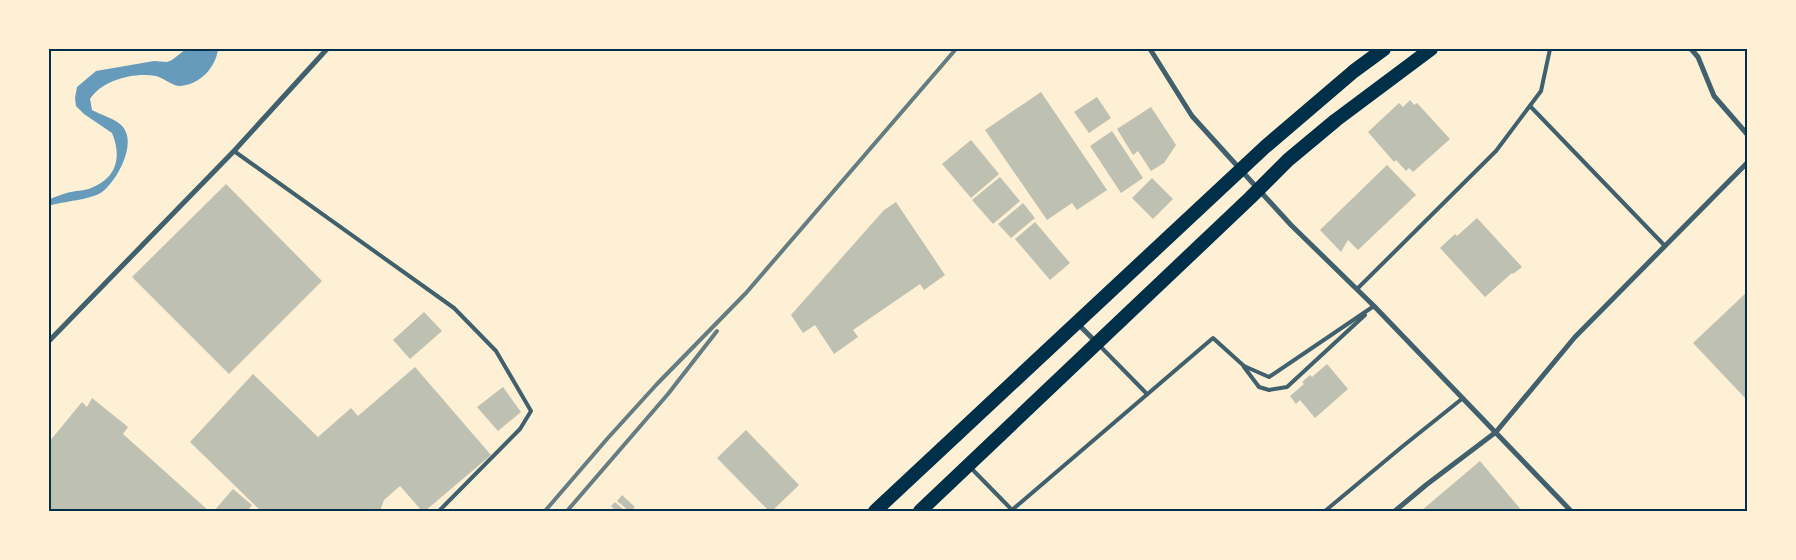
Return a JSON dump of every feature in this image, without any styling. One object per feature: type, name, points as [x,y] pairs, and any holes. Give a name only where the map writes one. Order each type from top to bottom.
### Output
[{"type":"highway","points":[[875,511],[1274,139],[1346,78],[1384,49]]},
{"type":"highway","points":[[920,511],[1259,190],[1288,160],[1336,120],[1431,49]]},
{"type":"street","points":[[49,341],[234,151],[327,49]]},
{"type":"street","points":[[1150,49],[1192,116],[1259,190],[1356,290],[1374,306],[1571,511]]},
{"type":"street","points":[[1691,49],[1698,57],[1714,96],[1747,134]]},
{"type":"street","points":[[1395,511],[1496,432],[1575,337],[1747,164]]},
{"type":"street","points":[[1077,323],[1097,343]]},
{"type":"lane","points":[[1356,290],[1496,151],[1541,91],[1550,49]]},
{"type":"lane","points":[[1530,106],[1665,246]]},
{"type":"lane","points":[[234,151],[454,308],[496,351],[531,411],[520,429],[439,511]]},
{"type":"lane","points":[[1244,366],[1269,377],[1374,306]]},
{"type":"lane","points":[[968,466],[1012,511],[1213,338],[1244,366],[1258,387],[1269,390],[1287,387],[1374,306]]},
{"type":"lane","points":[[1097,343],[1147,394]]},
{"type":"lane","points":[[1325,511],[1463,398]]},
{"type":"water","points":[[186,49],[218,49],[217,56],[206,74],[194,82],[177,86],[156,76],[138,75],[110,82],[95,92],[90,99],[92,110],[117,122],[127,134],[128,143],[123,162],[114,180],[97,195],[49,206],[49,199],[89,189],[100,184],[112,173],[117,158],[117,150],[112,133],[84,114],[76,106],[77,87],[96,71],[154,61],[167,62]]},
{"type":"building","points":[[1041,92],[1107,190],[1077,210],[1072,203],[1047,220],[985,130]]},
{"type":"building","points":[[1097,97],[1111,118],[1089,133],[1074,112]]},
{"type":"building","points":[[1410,100],[1414,105],[1417,103],[1450,139],[1413,172],[1409,168],[1406,171],[1396,160],[1394,162],[1368,132],[1399,103],[1403,107]]},
{"type":"building","points":[[1151,107],[1176,145],[1164,163],[1151,171],[1138,151],[1133,155],[1117,129]]},
{"type":"building","points":[[1112,131],[1143,178],[1121,193],[1090,146]]},
{"type":"building","points":[[971,140],[999,174],[971,198],[942,164]]},
{"type":"building","points":[[1387,165],[1416,195],[1358,250],[1348,240],[1341,252],[1320,230]]},
{"type":"building","points":[[1000,177],[1020,201],[993,224],[972,200]]},
{"type":"building","points":[[1152,178],[1173,199],[1153,219],[1132,198]]},
{"type":"building","points":[[226,184],[322,281],[229,374],[132,277]]},
{"type":"building","points":[[896,202],[945,275],[924,290],[920,284],[853,330],[858,337],[834,354],[815,325],[803,333],[791,315],[884,210]]},
{"type":"building","points":[[1023,203],[1035,218],[1011,238],[998,224]]},
{"type":"building","points":[[1477,218],[1522,267],[1512,273],[1485,297],[1440,248]]},
{"type":"building","points":[[1035,222],[1070,263],[1050,280],[1015,239]]},
{"type":"building","points":[[1747,292],[1747,400],[1693,343]]},
{"type":"building","points":[[424,312],[442,331],[410,359],[393,340]]},
{"type":"building","points":[[1327,364],[1348,389],[1315,418],[1300,400],[1296,404],[1290,396],[1304,384],[1302,382],[1310,375],[1312,377]]},
{"type":"building","points":[[415,367],[491,455],[425,511],[422,511],[400,486],[384,500],[380,511],[261,511],[190,442],[253,374],[318,437],[351,408],[358,416]]},
{"type":"building","points":[[503,387],[521,412],[498,431],[477,407]]},
{"type":"building","points":[[92,398],[128,427],[123,434],[209,511],[49,511],[49,442],[82,402],[87,407]]},
{"type":"building","points":[[746,430],[799,485],[772,511],[769,511],[717,458]]},
{"type":"building","points":[[1480,461],[1522,511],[1421,511]]},
{"type":"building","points":[[233,489],[252,505],[247,511],[214,511]]},
{"type":"building","points":[[622,495],[635,507],[631,511],[617,501]]},
{"type":"building","points":[[615,502],[625,511],[616,511],[611,506]]},
{"type":"railway","points":[[545,511],[657,384],[746,293],[956,49]]},
{"type":"railway","points":[[567,511],[668,394],[717,331]]}]
